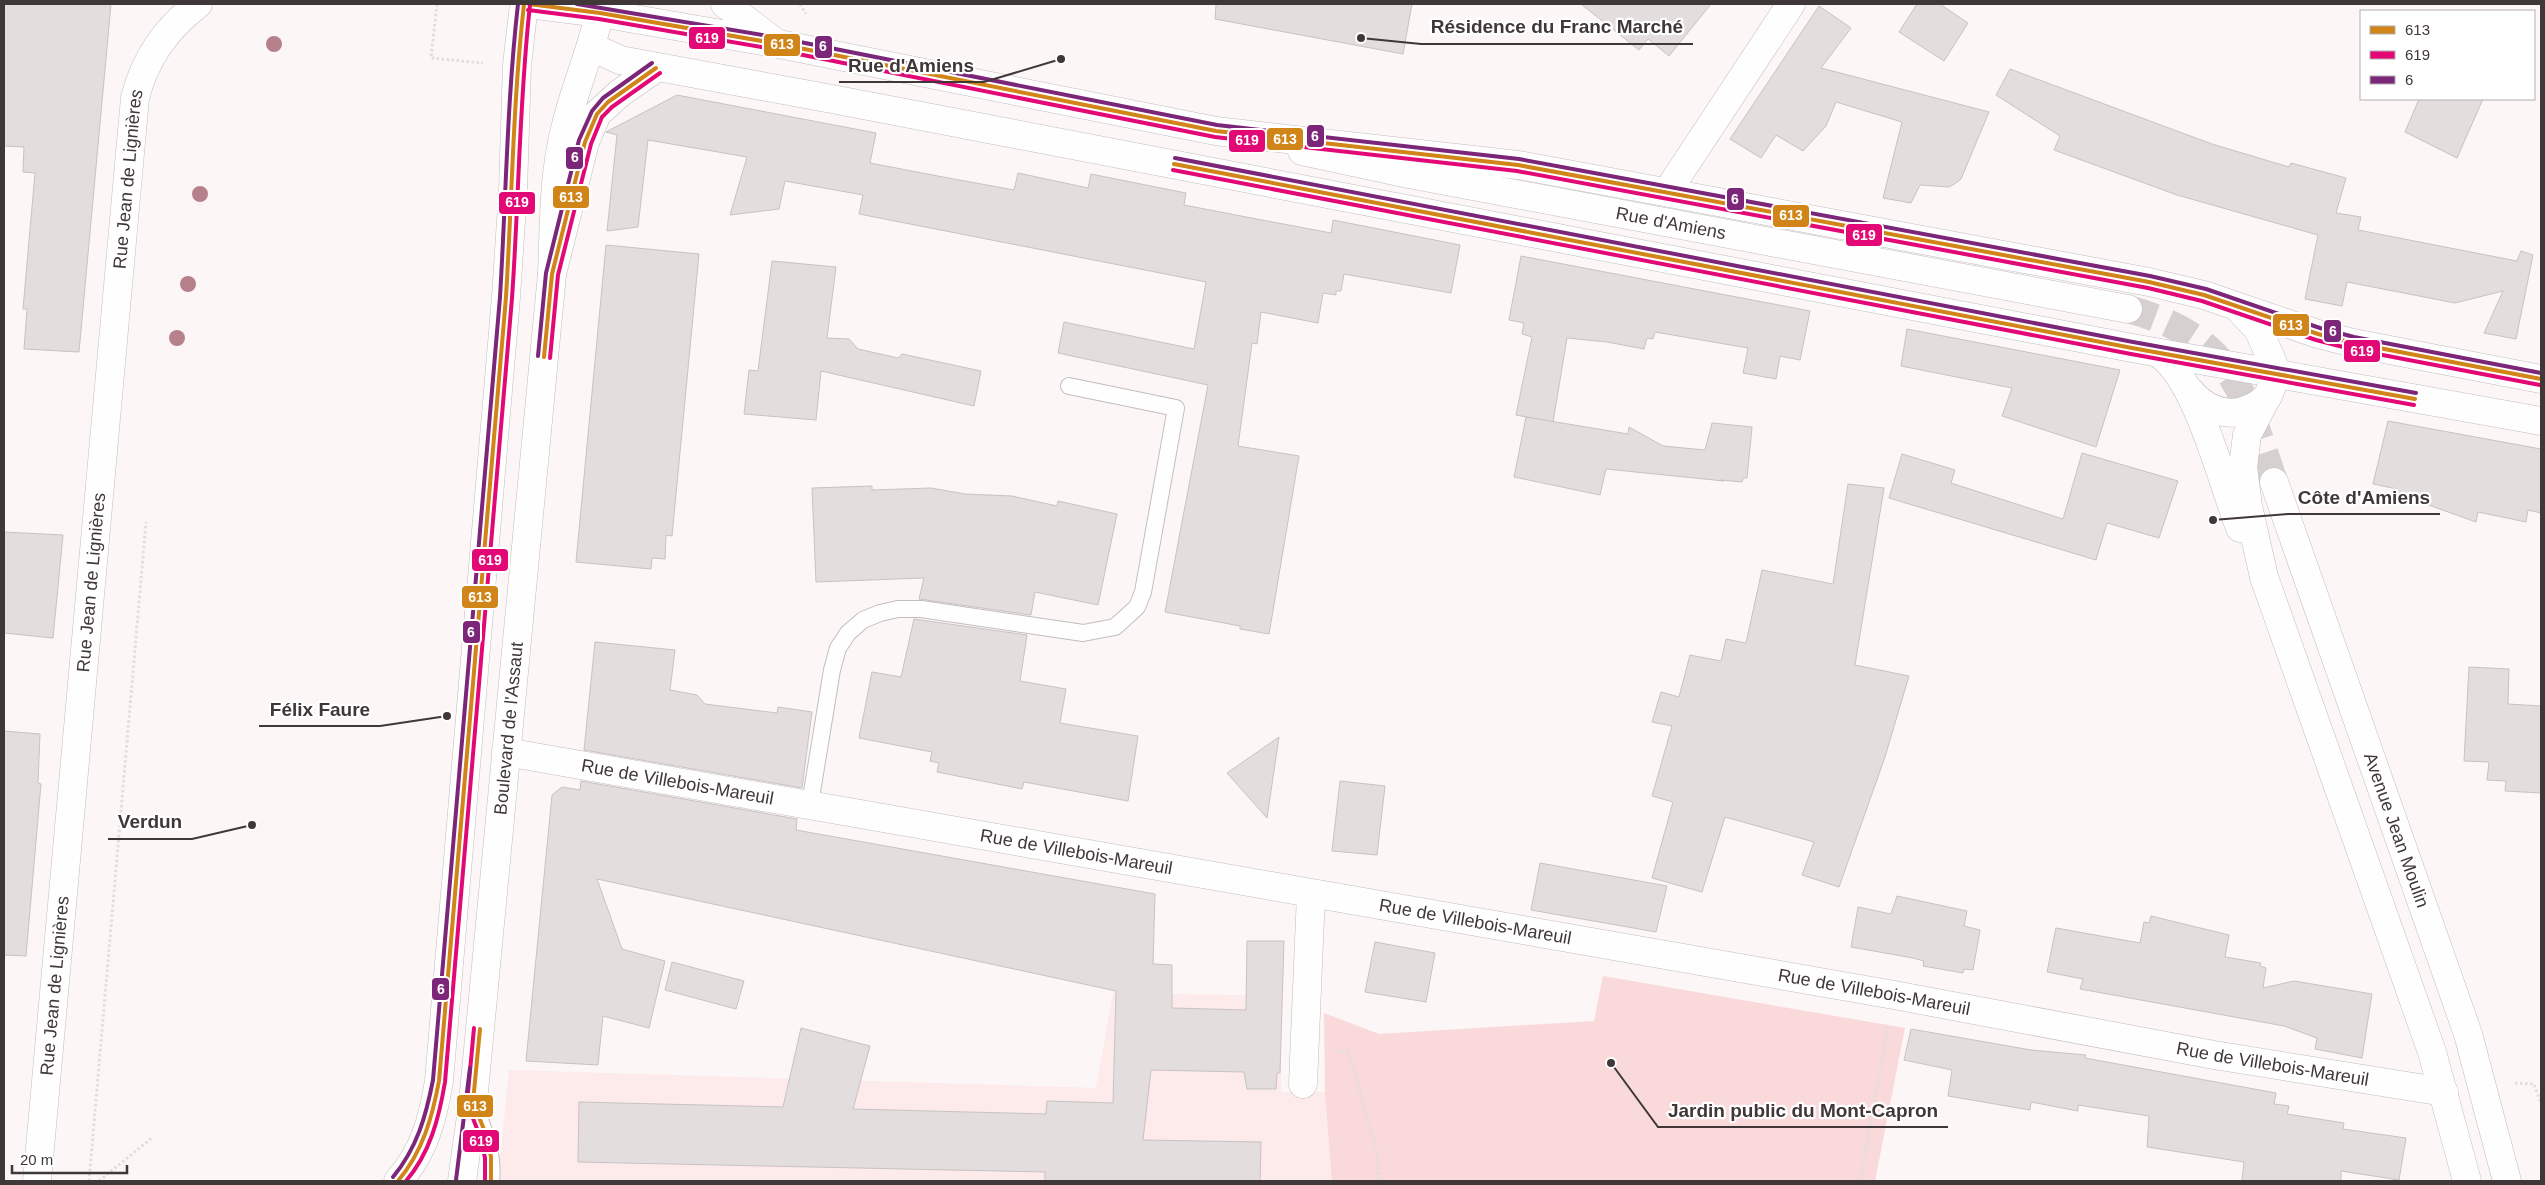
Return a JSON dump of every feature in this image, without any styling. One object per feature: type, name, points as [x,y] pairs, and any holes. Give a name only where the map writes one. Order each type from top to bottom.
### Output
[{"type":"main road","name":"Rue Jean de Lignières","points":[[37,1181],[135,98],[146,63],[156,47],[169,31],[198,4]]},
{"type":"main road","points":[[398,1181],[417,1156],[434,1112],[440,1071],[506,297],[513,190],[517,65],[524,4]]},
{"type":"main road","name":"Rue d'Amiens","points":[[529,4],[601,9],[1216,131],[1409,174],[2128,309]]},
{"type":"main road","points":[[725,4],[779,44]]},
{"type":"main road","points":[[1667,192],[1791,4]]},
{"type":"main road","points":[[565,6],[576,31],[592,47]]},
{"type":"main road","points":[[552,274],[560,151],[571,105],[592,47],[601,9]]},
{"type":"main road","name":"Rue d'Amiens","points":[[592,47],[620,60],[656,68],[832,99],[2158,353],[2271,385],[2541,421]]},
{"type":"main road","points":[[552,274],[585,142],[597,114],[620,93],[656,68]]},
{"type":"main road","name":"Rue d'Amiens","points":[[1216,131],[1485,160],[2149,282],[2204,295],[2318,334],[2353,343],[2541,379]]},
{"type":"main road","name":"Boulevard de l'Assaut","points":[[462,1181],[473,1102],[552,274]]},
{"type":"main road","points":[[2237,307],[2251,319],[2265,340],[2271,385],[2247,435],[2243,468],[2248,506],[2264,577]]},
{"type":"main road","points":[[2158,353],[2173,365],[2189,390],[2198,400],[2207,407],[2226,413],[2246,411],[2261,404],[2271,385]]},
{"type":"main road","points":[[2189,390],[2234,514],[2264,577],[2411,991],[2444,1092],[2467,1181]]},
{"type":"main road","name":"Avenue Jean Moulin","points":[[2274,482],[2468,1034],[2507,1181]]},
{"type":"main road","name":"Rue de Villebois-Mareuil","points":[[506,752],[1120,858],[1311,894],[1894,995],[2214,1054],[2444,1092]]},
{"type":"main road","points":[[1303,1084],[1311,894]]},
{"type":"lane","points":[[810,804],[832,670],[838,648],[848,633],[862,620],[880,612],[898,609],[922,609],[1083,632],[1114,627],[1137,607],[1143,592],[1176,408],[1069,386]]},
{"type":"lane","points":[[473,1102],[487,1137],[491,1157],[492,1181]]},
{"type":"path","points":[[89,1181],[146,522]]},
{"type":"path","points":[[1860,1181],[1894,995]]},
{"type":"path","points":[[1349,1053],[1376,1153],[1379,1181]]},
{"type":"path","points":[[99,1181],[152,1137]]},
{"type":"shaded area","points":[[1603,976],[1905,1028],[1875,1181],[1332,1181],[1325,1092],[1324,1013],[1379,1034],[1594,1021]]},
{"type":"shaded area","points":[[1113,993],[1281,996],[1281,1092],[1325,1092],[1367,1175],[1366,1181],[498,1181],[509,1070],[1096,1088]]},
{"type":"building","points":[[4,4],[111,4],[79,352],[24,349],[27,309],[23,309],[35,173],[23,172],[24,147],[4,146]]},
{"type":"building","points":[[1216,4],[1412,4],[1403,54],[1215,19]]},
{"type":"building","points":[[1581,4],[1711,4],[1669,56],[1648,39],[1639,50]]},
{"type":"building","points":[[1917,4],[1940,4],[1968,23],[1944,61],[1899,32]]},
{"type":"building","points":[[1819,6],[1851,28],[1821,68],[1989,112],[1961,179],[1956,183],[1949,187],[1920,185],[1911,203],[1883,198],[1902,122],[1836,102],[1826,126],[1803,151],[1776,135],[1761,158],[1730,139]]},
{"type":"building","points":[[2010,69],[2212,144],[2289,167],[2291,163],[2346,178],[2336,213],[2361,217],[2358,230],[2517,261],[2521,251],[2533,255],[2516,339],[2484,333],[2503,291],[2455,303],[2347,282],[2342,306],[2305,299],[2318,235],[2177,195],[2054,150],[2060,136],[1996,95]]},
{"type":"building","points":[[677,95],[876,133],[870,163],[943,177],[1014,190],[1018,173],[1088,188],[1091,174],[1186,193],[1184,205],[1331,233],[1333,220],[1460,245],[1451,293],[1344,274],[1341,291],[1336,291],[1336,295],[1323,293],[1318,323],[1261,312],[1257,344],[1252,343],[1238,446],[1299,456],[1269,634],[1240,629],[1240,626],[1165,612],[1208,385],[1058,353],[1064,322],[1194,349],[1206,282],[859,214],[863,195],[785,181],[779,209],[730,215],[747,157],[648,140],[638,227],[607,231],[617,135],[606,132]]},
{"type":"building","points":[[2419,100],[2483,100],[2457,158],[2405,132]]},
{"type":"building","points":[[606,245],[699,254],[672,536],[666,535],[665,559],[652,558],[651,569],[576,562]]},
{"type":"building","points":[[1521,256],[1810,311],[1800,360],[1780,356],[1776,379],[1743,373],[1748,348],[1655,332],[1653,339],[1647,338],[1644,349],[1607,342],[1567,338],[1553,422],[1516,415],[1532,337],[1522,334],[1524,323],[1509,320]]},
{"type":"building","points":[[772,261],[836,267],[827,338],[849,339],[858,349],[898,358],[902,354],[981,371],[974,406],[821,371],[816,420],[744,414],[749,370],[758,371]]},
{"type":"building","points":[[1907,329],[2120,370],[2096,447],[2002,416],[2012,388],[1901,366]]},
{"type":"building","points":[[1526,417],[1628,434],[1629,427],[1663,446],[1705,450],[1712,423],[1752,427],[1747,478],[1743,478],[1742,482],[1721,480],[1724,481],[1606,469],[1600,495],[1514,477]]},
{"type":"building","points":[[2388,421],[2541,449],[2541,513],[2528,510],[2526,522],[2478,512],[2476,522],[2395,493],[2397,489],[2373,484]]},
{"type":"building","points":[[2082,453],[2178,481],[2159,538],[2107,523],[2096,560],[1889,498],[1902,454],[1955,470],[1951,483],[2063,519]]},
{"type":"building","points":[[1848,484],[1884,488],[1855,665],[1909,676],[1885,757],[1839,887],[1802,875],[1814,842],[1725,817],[1702,892],[1652,878],[1673,802],[1652,796],[1672,726],[1652,722],[1661,692],[1679,697],[1690,655],[1721,661],[1726,639],[1746,643],[1762,570],[1833,584]]},
{"type":"building","points":[[872,486],[872,490],[931,488],[965,494],[1012,496],[1057,506],[1058,501],[1117,514],[1098,605],[1035,592],[1031,615],[919,599],[924,578],[816,582],[812,488]]},
{"type":"building","points":[[4,532],[63,535],[53,638],[4,633]]},
{"type":"building","points":[[914,619],[1027,635],[1020,681],[1066,689],[1060,723],[1138,736],[1128,801],[1024,782],[1022,789],[937,772],[939,763],[930,761],[932,752],[859,738],[872,672],[901,677]]},
{"type":"building","points":[[595,642],[675,650],[670,690],[697,695],[705,704],[777,713],[778,707],[812,712],[802,788],[584,750]]},
{"type":"building","points":[[2469,667],[2509,669],[2508,704],[2541,706],[2541,793],[2505,791],[2506,781],[2487,780],[2489,762],[2464,761]]},
{"type":"building","points":[[4,731],[40,734],[38,783],[41,784],[26,956],[4,955]]},
{"type":"building","points":[[1279,737],[1267,818],[1227,773]]},
{"type":"building","points":[[581,781],[797,819],[796,830],[1155,894],[1153,964],[1172,965],[1172,1008],[1246,1010],[1247,941],[1284,941],[1280,1073],[1277,1073],[1276,1089],[1247,1089],[1244,1072],[1151,1070],[1143,1140],[1261,1142],[1260,1181],[1045,1181],[1045,1172],[578,1162],[579,1102],[783,1107],[801,1028],[870,1046],[853,1109],[1046,1114],[1047,1101],[1113,1103],[1116,991],[597,879],[622,949],[665,961],[649,1028],[603,1016],[598,1065],[526,1061],[552,795],[562,787],[580,790]]},
{"type":"building","points":[[1340,781],[1385,786],[1377,855],[1332,851]]},
{"type":"building","points":[[1540,863],[1667,886],[1656,932],[1531,910]]},
{"type":"building","points":[[1897,896],[1967,911],[1964,926],[1980,930],[1973,970],[1964,969],[1963,973],[1923,966],[1924,961],[1913,958],[1851,947],[1858,907],[1891,914]]},
{"type":"building","points":[[2151,916],[2229,935],[2225,957],[2261,963],[2260,966],[2266,968],[2263,988],[2294,981],[2372,994],[2362,1058],[2315,1049],[2317,1038],[2284,1026],[2080,989],[2083,979],[2047,972],[2056,928],[2140,943],[2144,922],[2149,923]]},
{"type":"building","points":[[1375,942],[1435,953],[1426,1002],[1365,992]]},
{"type":"building","points":[[672,962],[744,981],[736,1009],[665,990]]},
{"type":"building","points":[[1911,1029],[2031,1050],[2086,1055],[2085,1058],[2276,1093],[2274,1104],[2289,1106],[2287,1114],[2344,1123],[2343,1129],[2406,1138],[2399,1180],[2341,1171],[2341,1181],[2242,1181],[2244,1162],[2147,1147],[2149,1116],[2078,1105],[2078,1111],[2031,1102],[2030,1110],[1948,1096],[1952,1070],[1904,1060]]},
{"type":"tunnel","points":[[2128,309],[2163,321],[2190,335],[2212,352],[2242,394],[2274,482]]},
{"type":"transit line","name":"6","points":[[393,1177],[408,1155],[419,1131],[433,1080],[500,297],[509,113],[518,4]]},
{"type":"transit line","name":"613","points":[[398,1181],[414,1158],[425,1134],[439,1081],[506,297],[515,113],[524,4]]},
{"type":"transit line","name":"613","points":[[529,4],[600,13],[779,44],[1216,131],[1518,165],[2149,282],[2204,295],[2318,334],[2353,343],[2541,379]]},
{"type":"transit line","name":"6","points":[[577,4],[780,38],[1217,125],[1519,159],[2150,276],[2206,289],[2320,328],[2354,337],[2541,373]]},
{"type":"transit line","name":"619","points":[[406,1181],[427,1147],[440,1109],[445,1082],[512,298],[521,114],[530,5]]},
{"type":"transit line","name":"619","points":[[528,10],[599,19],[778,50],[1215,137],[1517,171],[2148,288],[2202,301],[2316,340],[2351,349],[2540,385]]},
{"type":"transit line","name":"6","points":[[538,356],[546,273],[579,140],[592,111],[603,98],[652,63]]},
{"type":"transit line","name":"613","points":[[544,357],[552,274],[585,142],[597,114],[608,102],[656,68]]},
{"type":"transit line","name":"619","points":[[550,358],[558,275],[591,144],[602,117],[612,107],[660,73]]},
{"type":"transit line","name":"6","points":[[1175,158],[2133,342],[2416,393]]},
{"type":"transit line","name":"613","points":[[1174,164],[2132,348],[2415,399]]},
{"type":"transit line","name":"619","points":[[1173,170],[2131,354],[2414,405]]},
{"type":"transit line","name":"619","points":[[474,1028],[467,1103],[481,1139],[485,1158],[485,1181]]},
{"type":"transit line","name":"613","points":[[480,1029],[473,1102],[487,1137],[491,1157],[491,1181]]},
{"type":"transit line","name":"6","points":[[456,1180],[470,1068]]},
{"type":"place","name":"Résidence du Franc Marché","points":[[1361,38]]},
{"type":"place","name":"Rue d'Amiens","points":[[1061,59]]},
{"type":"place","name":"Côte d'Amiens","points":[[2213,520]]},
{"type":"place","name":"Félix Faure","points":[[447,716]]},
{"type":"place","name":"Verdun","points":[[252,825]]},
{"type":"place","name":"Jardin public du Mont-Capron","points":[[1611,1063]]}]
